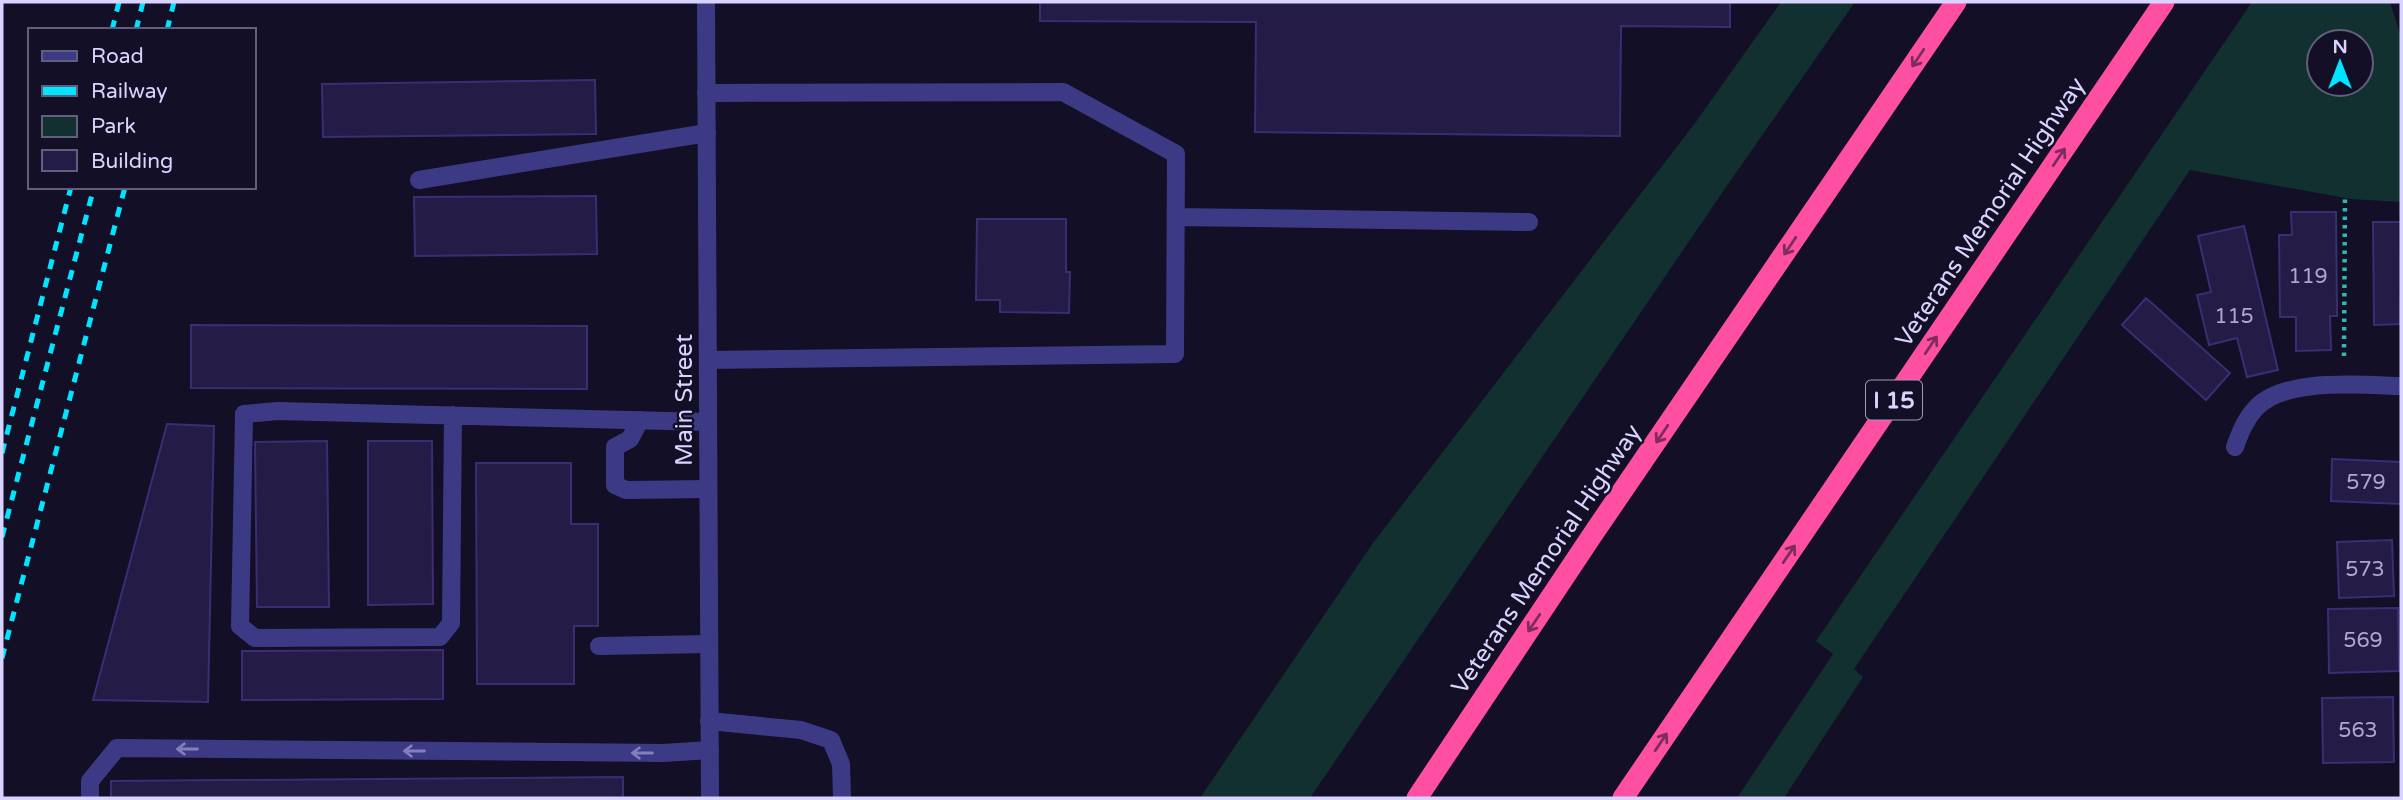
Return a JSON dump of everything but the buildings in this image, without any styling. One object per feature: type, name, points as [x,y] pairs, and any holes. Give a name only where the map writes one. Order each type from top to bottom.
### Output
[{"type":"highway","name":"Veterans Memorial Highway","points":[[1417,798],[1956,2]]},
{"type":"highway","name":"Veterans Memorial Highway","points":[[1623,798],[2164,2]]},
{"type":"street","name":"Main Street","points":[[706,2],[710,798]]},
{"type":"street","points":[[706,93],[1063,92],[1176,153],[1174,354],[708,360]]},
{"type":"street","points":[[419,180],[707,133]]},
{"type":"street","points":[[1176,216],[1529,222]]},
{"type":"street","points":[[2235,447],[2243,425],[2256,406],[2278,394],[2302,388],[2344,385],[2401,386]]},
{"type":"street","points":[[453,415],[451,623],[440,637],[255,638],[240,626],[244,414],[278,411],[453,415],[708,422]]},
{"type":"street","points":[[640,420],[630,439],[615,447],[615,485],[626,490],[708,489]]},
{"type":"street","points":[[599,646],[709,644]]},
{"type":"street","points":[[709,721],[801,730],[831,740],[841,764],[842,798]]},
{"type":"street","points":[[90,798],[90,781],[117,748],[663,753],[710,750]]},
{"type":"path","points":[[2344,385],[2345,195]]},
{"type":"green space","points":[[1781,2],[1855,2],[1310,798],[1200,798],[1373,543],[1695,123]]},
{"type":"green space","points":[[2252,2],[2390,2],[2401,37],[2401,202],[2351,199],[2190,170],[1854,669],[1863,677],[1784,798],[1737,798],[1833,654],[1816,641]]},
{"type":"railway","points":[[112,28],[119,2]]},
{"type":"railway","points":[[136,28],[143,2]]},
{"type":"railway","points":[[168,28],[174,2]]},
{"type":"railway","points":[[2,453],[70,189]]},
{"type":"railway","points":[[2,537],[93,189]]},
{"type":"railway","points":[[2,658],[124,189]]}]
